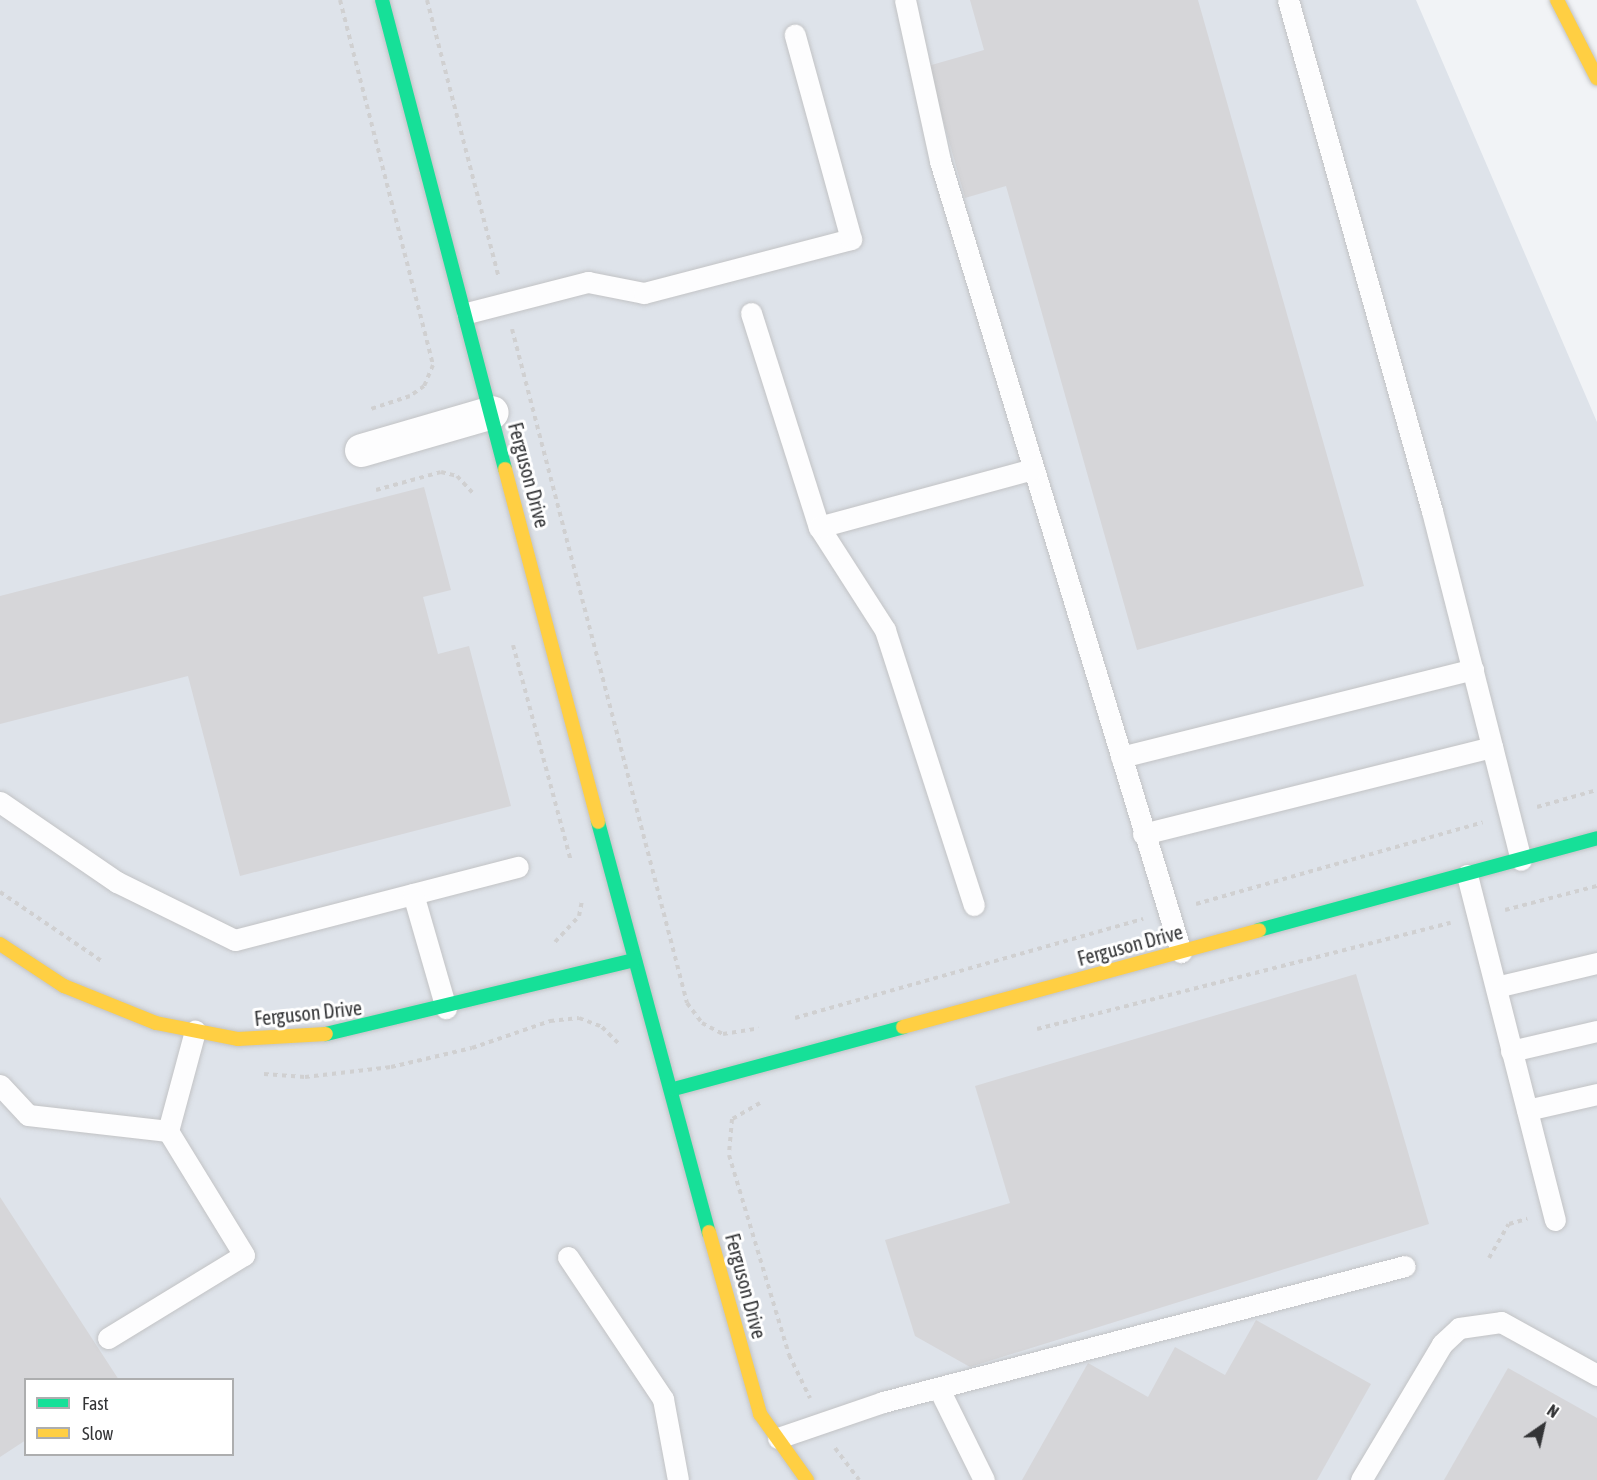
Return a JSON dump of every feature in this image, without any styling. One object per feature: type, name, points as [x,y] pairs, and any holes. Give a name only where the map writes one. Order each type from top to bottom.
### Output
[{"type":"street","name":"Ferguson Drive","points":[[382,0],[467,313],[634,960],[674,1089],[760,1414],[807,1480]]},
{"type":"street","points":[[1557,0],[1597,78]]},
{"type":"street","points":[[361,450],[492,412]]},
{"type":"street","name":"Ferguson Drive","points":[[674,1089],[1597,838]]},
{"type":"street","name":"Ferguson Drive","points":[[0,944],[64,986],[156,1023],[237,1039],[340,1033],[634,960]]},
{"type":"lane","points":[[905,0],[940,161],[1143,834],[1181,952]]},
{"type":"lane","points":[[1288,0],[1473,669],[1521,860]]},
{"type":"lane","points":[[467,313],[588,282],[644,293],[851,239],[795,35]]},
{"type":"lane","points":[[751,313],[819,527],[885,630],[974,905]]},
{"type":"lane","points":[[819,527],[1032,469]]},
{"type":"lane","points":[[1121,757],[1473,669]]},
{"type":"lane","points":[[1143,834],[1492,747]]},
{"type":"lane","points":[[1,805],[117,882],[235,940],[518,867]]},
{"type":"lane","points":[[1467,875],[1554,1216]]},
{"type":"lane","points":[[413,894],[446,1008]]},
{"type":"lane","points":[[1496,987],[1597,963]]},
{"type":"lane","points":[[108,1338],[244,1255],[168,1131],[195,1031]]},
{"type":"lane","points":[[1511,1051],[1597,1032]]},
{"type":"lane","points":[[0,1085],[28,1115],[168,1131]]},
{"type":"lane","points":[[1527,1110],[1597,1094]]},
{"type":"lane","points":[[568,1257],[663,1399],[678,1480]]},
{"type":"lane","points":[[778,1438],[822,1422],[1405,1266]]},
{"type":"lane","points":[[1361,1480],[1442,1344],[1459,1328],[1501,1322],[1597,1376]]},
{"type":"lane","points":[[940,1391],[984,1480]]},
{"type":"path","points":[[340,0],[433,365],[424,386],[410,396],[360,412]]},
{"type":"path","points":[[427,0],[687,1003],[702,1023],[723,1034],[771,1024]]},
{"type":"path","points":[[376,490],[441,471],[457,476],[473,491],[476,502]]},
{"type":"path","points":[[512,640],[574,864]]},
{"type":"path","points":[[782,1021],[1597,790]]},
{"type":"path","points":[[1027,1031],[1597,886]]},
{"type":"path","points":[[552,943],[579,916],[583,891]]},
{"type":"path","points":[[0,892],[74,947],[115,968]]},
{"type":"path","points":[[250,1073],[305,1077],[391,1067],[472,1048],[550,1021],[579,1018],[602,1027],[624,1051]]},
{"type":"path","points":[[772,1096],[732,1119],[729,1155],[789,1356],[822,1422],[859,1480]]},
{"type":"path","points":[[1489,1258],[1509,1224],[1554,1216]]},
{"type":"shaded area","points":[[0,0],[1416,0],[1597,422],[1597,1480],[0,1480]]},
{"type":"building","points":[[970,0],[1198,0],[1364,586],[1137,650],[1006,186],[965,198],[928,66],[984,50]]},
{"type":"building","points":[[424,487],[451,590],[423,597],[438,654],[469,646],[511,806],[240,876],[188,676],[0,724],[0,596]]},
{"type":"building","points":[[1356,974],[1429,1224],[970,1367],[915,1336],[885,1240],[1010,1203],[975,1086]]},
{"type":"building","points":[[0,1197],[118,1378],[24,1378],[24,1441],[0,1457]]},
{"type":"building","points":[[1256,1320],[1371,1384],[1317,1480],[1022,1480],[1088,1363],[1148,1397],[1175,1347],[1225,1375]]},
{"type":"building","points":[[1508,1368],[1597,1418],[1597,1480],[1444,1480]]},
{"type":"traffic: fast","points":[[382,0],[505,469]]},
{"type":"traffic: fast","points":[[598,822],[709,1232]]},
{"type":"traffic: fast","points":[[1259,930],[1597,838]]},
{"type":"traffic: fast","points":[[326,1034],[634,960]]},
{"type":"traffic: fast","points":[[674,1089],[903,1027]]},
{"type":"traffic: slow","points":[[1557,0],[1597,78]]},
{"type":"traffic: slow","points":[[505,469],[598,822]]},
{"type":"traffic: slow","points":[[903,1027],[1259,930]]},
{"type":"traffic: slow","points":[[0,944],[64,986],[156,1023],[238,1039],[326,1034]]},
{"type":"traffic: slow","points":[[709,1232],[760,1414],[807,1480]]}]
